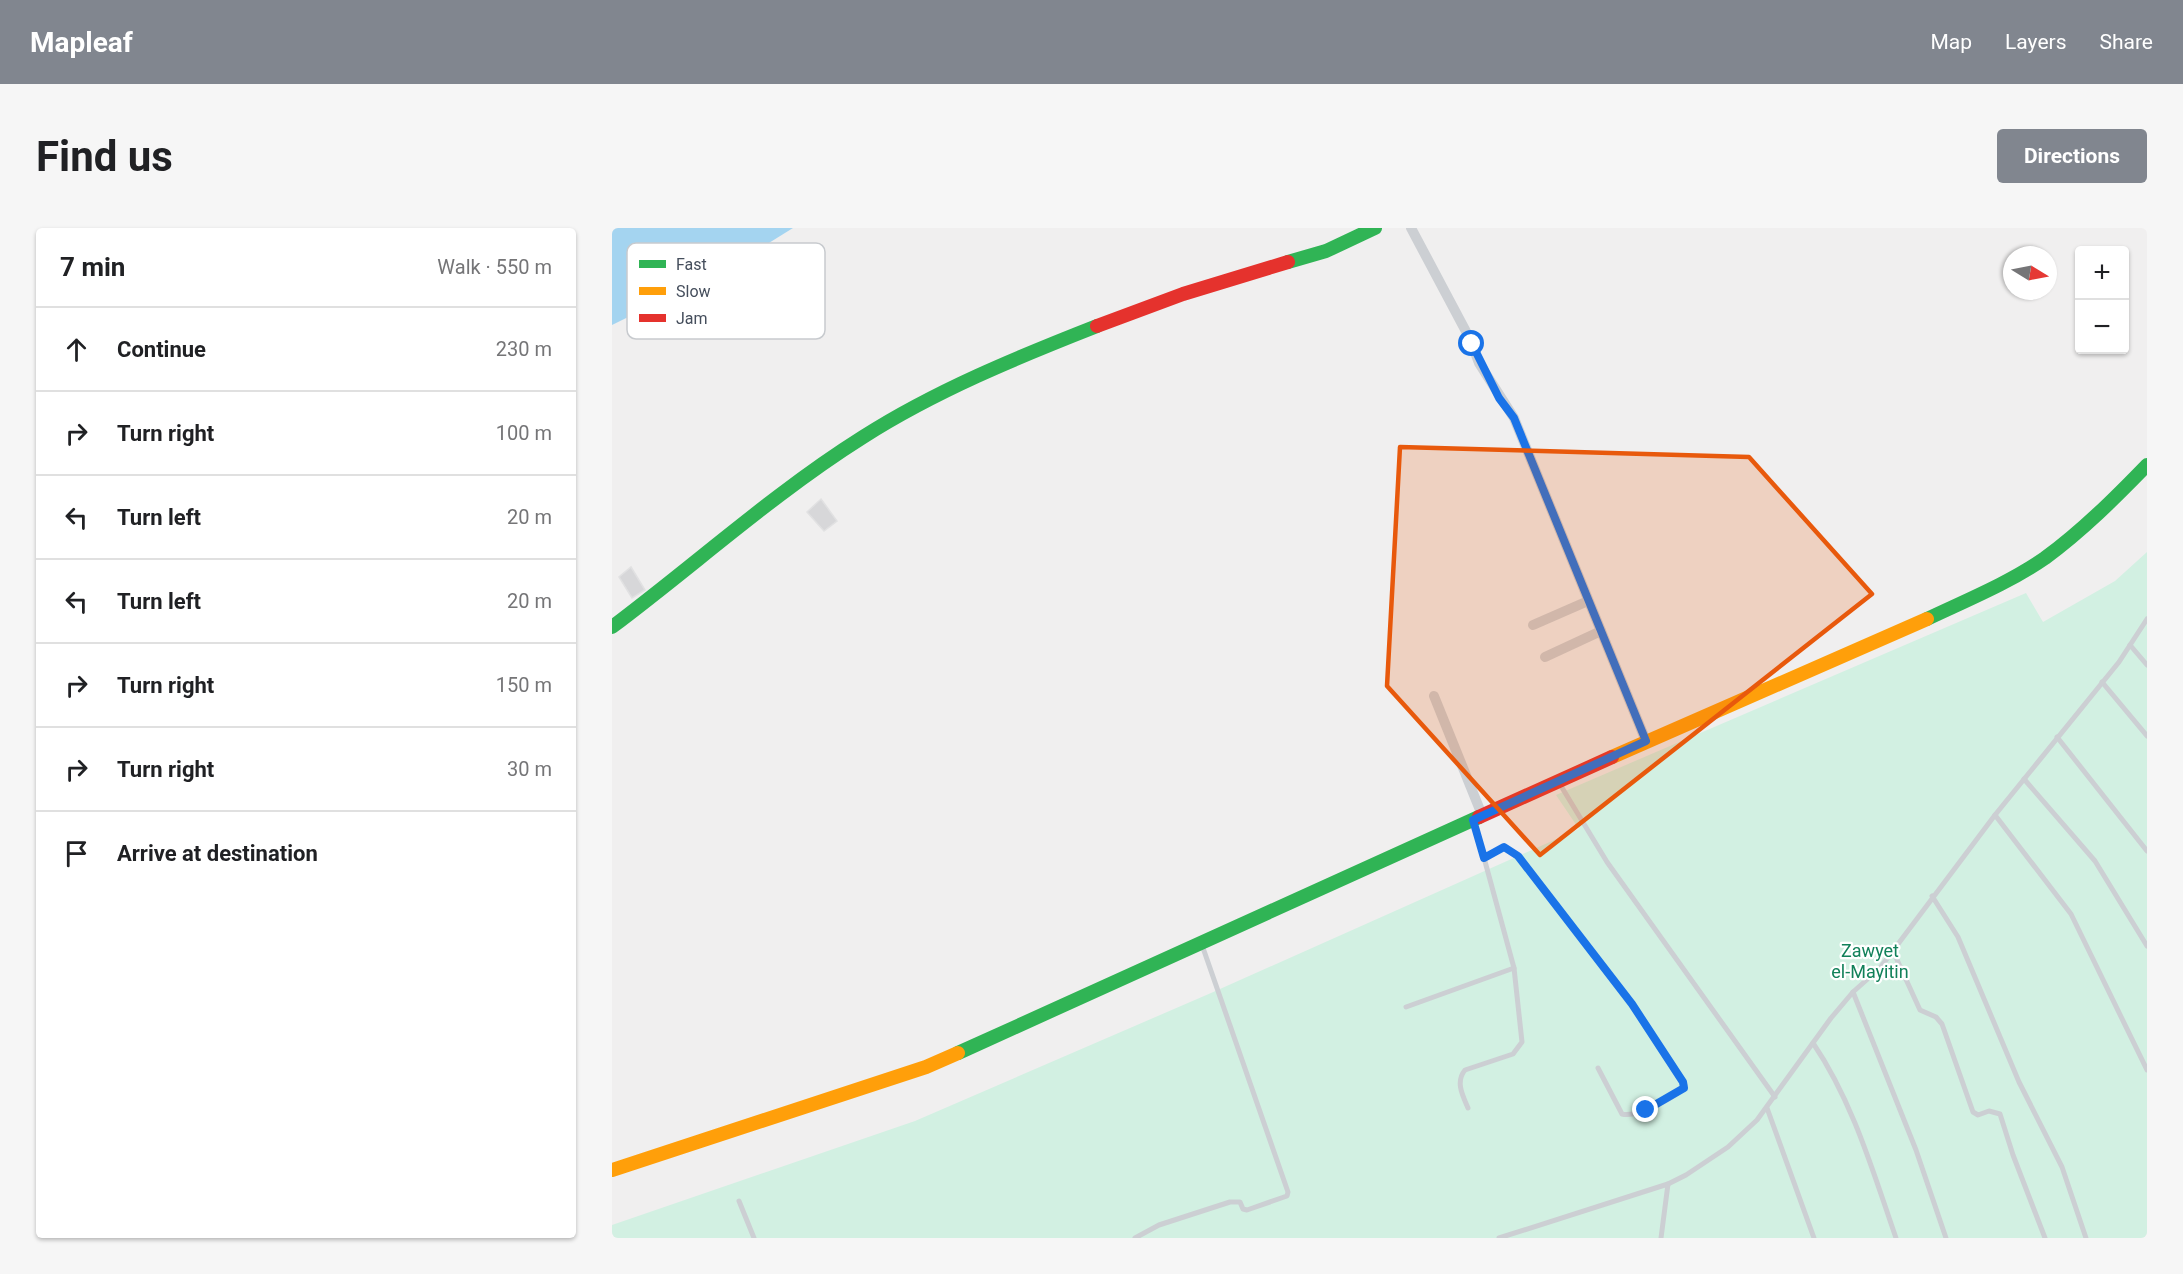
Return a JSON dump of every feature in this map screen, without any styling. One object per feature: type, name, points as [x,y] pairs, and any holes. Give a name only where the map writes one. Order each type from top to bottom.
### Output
[{"type":"main road","points":[[612,627],[673,581],[790,486],[864,436],[942,393],[1064,339],[1183,294],[1326,251],[1375,228]]},
{"type":"main road","points":[[612,1170],[926,1067],[1201,944],[1557,780],[1870,646],[2006,582],[2046,557],[2114,499],[2147,465]]},
{"type":"street","points":[[1411,228],[1470,339],[1479,363],[1514,418],[1646,741]]},
{"type":"street","points":[[1533,625],[1588,601]]},
{"type":"street","points":[[1545,657],[1601,631]]},
{"type":"street","points":[[1434,696],[1478,818]]},
{"type":"lane","points":[[1499,1238],[1668,1184],[1686,1175],[1743,1135],[1775,1097],[1853,992],[1880,968],[1932,896],[2102,682],[2147,619]]},
{"type":"lane","points":[[2130,645],[2147,665]]},
{"type":"lane","points":[[2102,682],[2147,736]]},
{"type":"lane","points":[[2057,736],[2147,851]]},
{"type":"lane","points":[[2024,779],[2095,861],[2147,946]]},
{"type":"lane","points":[[1557,780],[1607,862],[1775,1097]]},
{"type":"lane","points":[[1995,815],[2071,914],[2147,1070]]},
{"type":"lane","points":[[1468,1108],[1459,1082],[1465,1070],[1513,1054],[1522,1042],[1514,968],[1484,858],[1478,818]]},
{"type":"lane","points":[[1484,858],[1504,847],[1518,856],[1632,1004],[1685,1085],[1676,1095],[1646,1110],[1626,1115],[1622,1114],[1598,1068]]},
{"type":"lane","points":[[1932,896],[1958,938],[2019,1082],[2062,1167],[2086,1238]]},
{"type":"lane","points":[[1135,1238],[1159,1225],[1230,1203],[1240,1202],[1243,1209],[1247,1210],[1287,1196],[1288,1192],[1201,944]]},
{"type":"lane","points":[[1893,951],[1920,1010],[1936,1017],[1942,1024],[1973,1112],[1978,1115],[1989,1112],[2000,1114],[2045,1238]]},
{"type":"lane","points":[[1406,1007],[1514,968]]},
{"type":"lane","points":[[1853,992],[1916,1150],[1946,1238]]},
{"type":"lane","points":[[1813,1043],[1834,1074],[1859,1134],[1896,1238]]},
{"type":"lane","points":[[1767,1107],[1814,1238]]},
{"type":"lane","points":[[1661,1238],[1668,1184]]},
{"type":"lane","points":[[739,1202],[754,1238]]},
{"type":"highlighted area","points":[[1400,447],[1749,457],[1872,594],[1540,855],[1387,686]]},
{"type":"green space","name":"Zawyet el-Mayitin","points":[[2147,552],[2147,1238],[612,1238],[612,1225],[915,1121],[1211,993],[1579,829],[1556,795],[2026,593],[2043,622],[2115,581]]},
{"type":"water","points":[[612,228],[793,228],[769,243],[627,243],[627,318],[612,325]]},
{"type":"building","points":[[821,499],[837,521],[824,531],[807,512]]},
{"type":"building","points":[[631,567],[645,590],[632,598],[619,577]]},
{"type":"traffic: fast","points":[[1288,262],[1326,251],[1375,228]]},
{"type":"traffic: fast","points":[[612,627],[798,481],[890,420],[1007,363],[1097,326]]},
{"type":"traffic: fast","points":[[1927,619],[2002,583],[2045,558],[2085,525],[2147,465]]},
{"type":"traffic: fast","points":[[958,1053],[1479,817]]},
{"type":"traffic: slow","points":[[1612,757],[1927,619]]},
{"type":"traffic: slow","points":[[612,1170],[926,1067],[958,1053]]},
{"type":"traffic: jam","points":[[1097,326],[1183,294],[1288,262]]},
{"type":"traffic: jam","points":[[1479,817],[1612,757]]},
{"type":"route","points":[[1472,344],[1479,363],[1501,402],[1514,418],[1646,741],[1473,820],[1484,858],[1504,847],[1512,849],[1632,1004],[1685,1085],[1676,1095],[1646,1110]]}]
